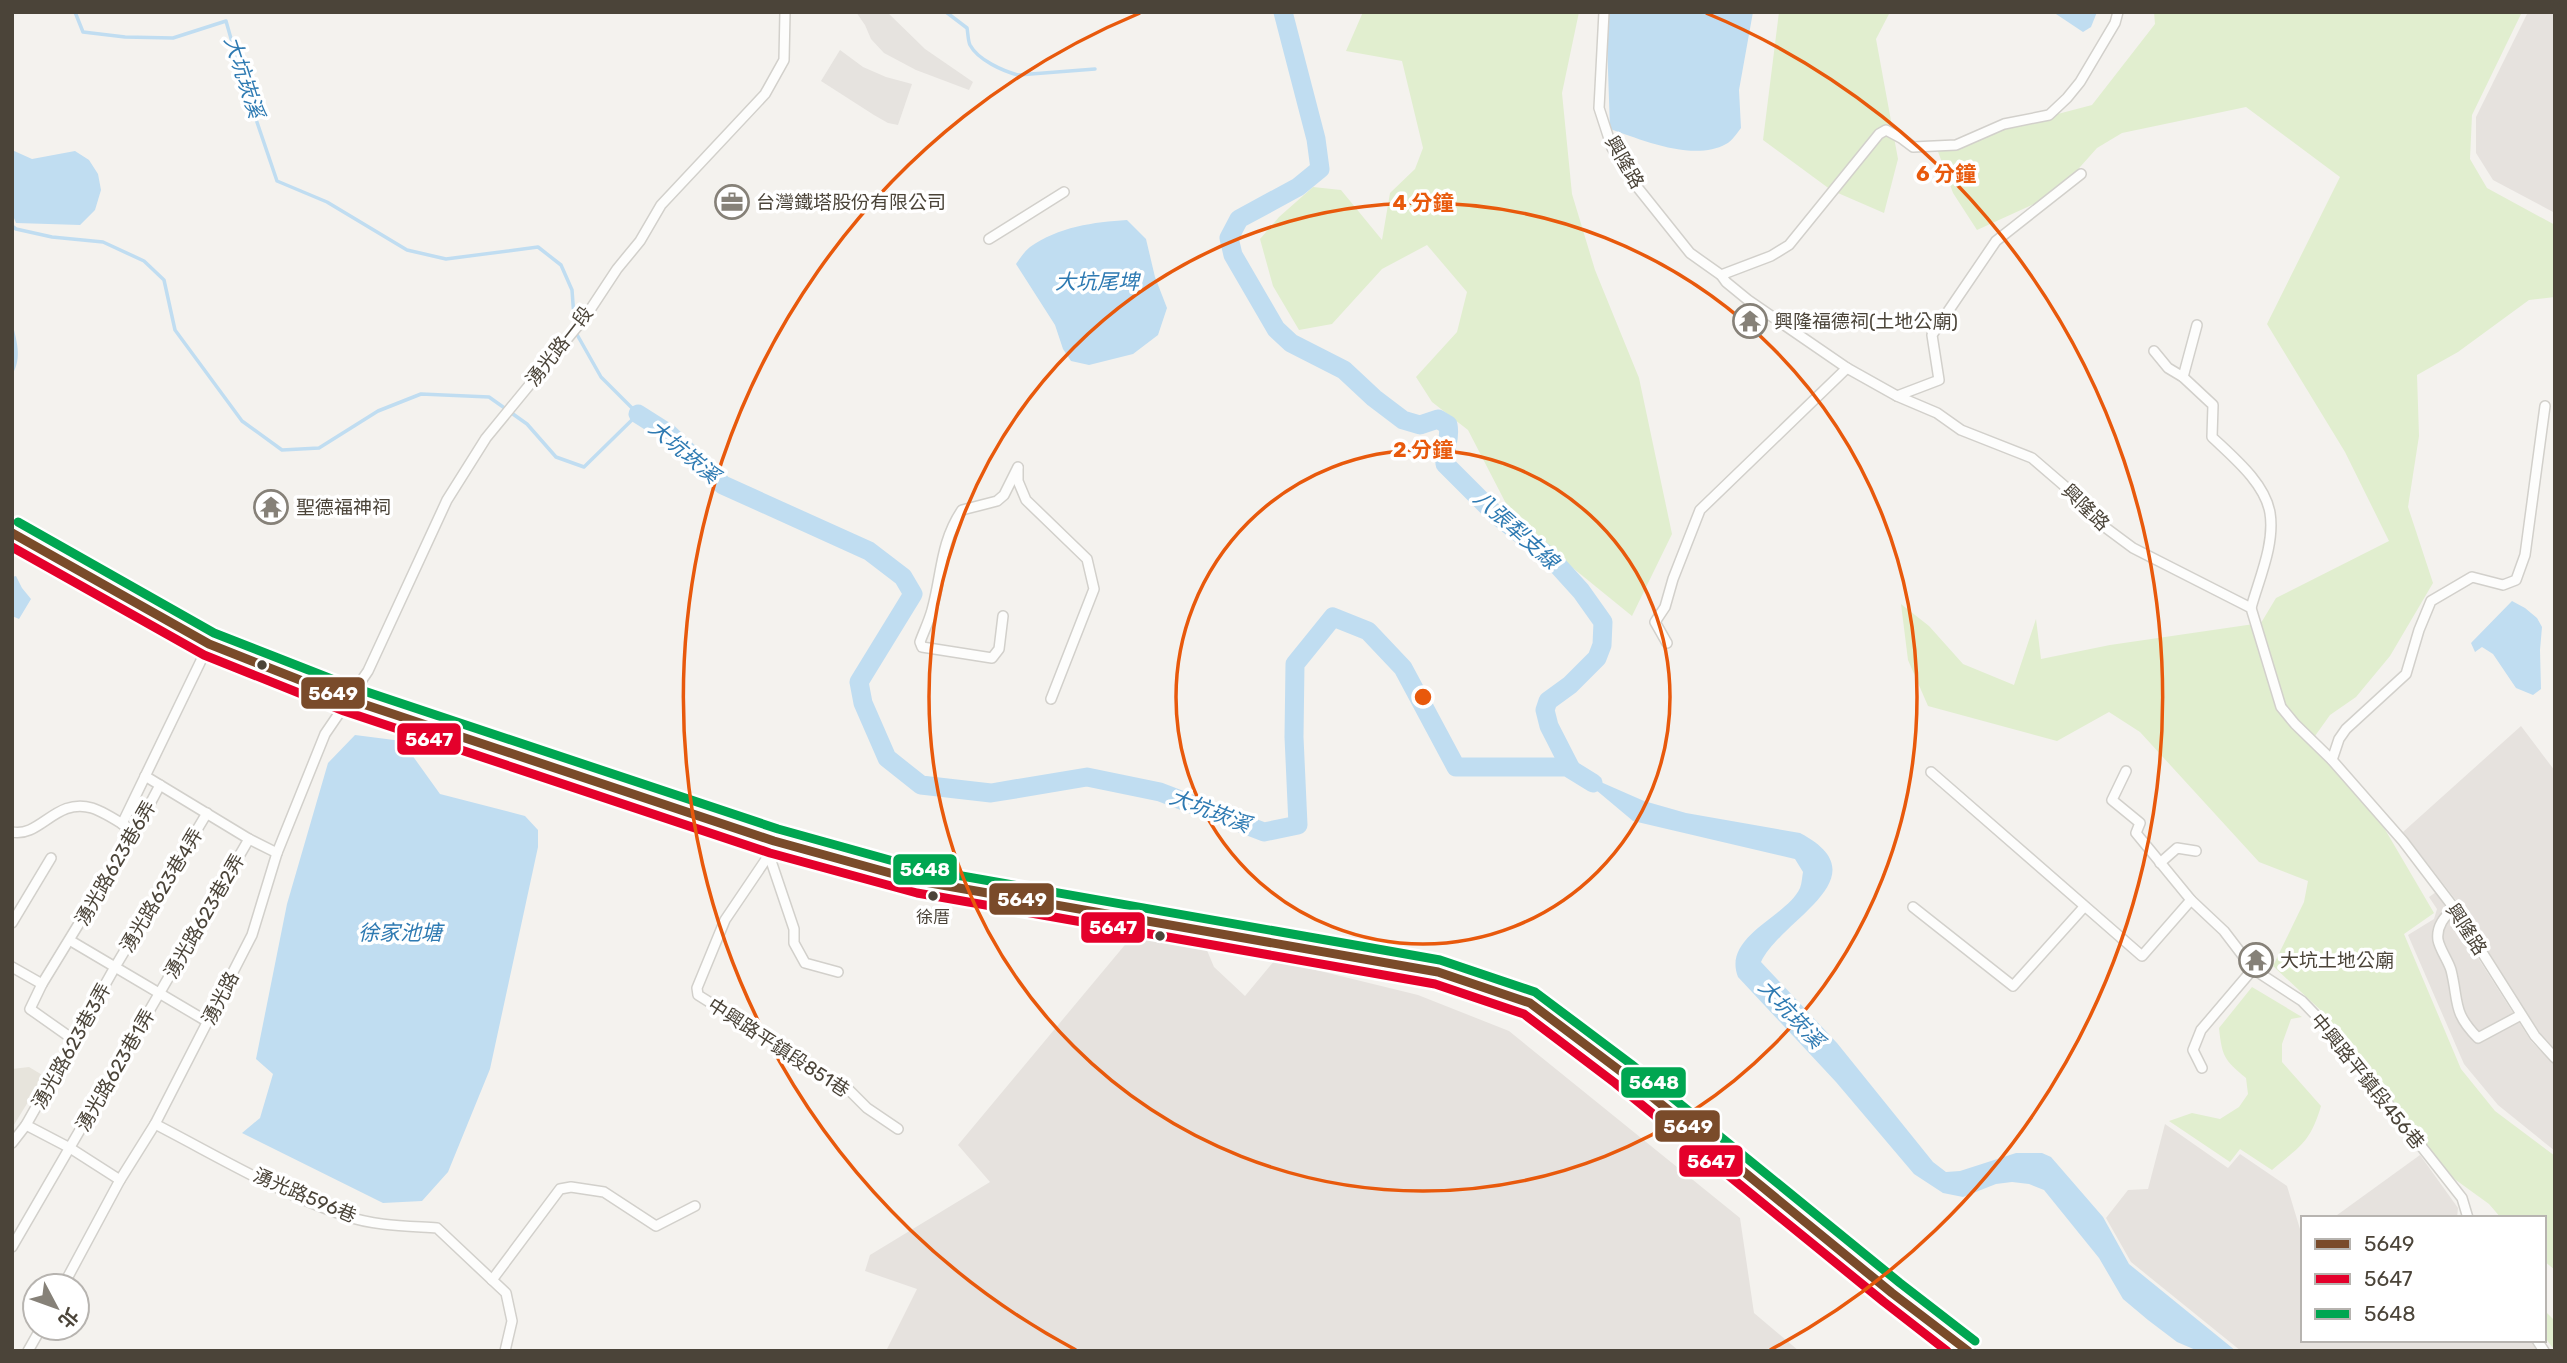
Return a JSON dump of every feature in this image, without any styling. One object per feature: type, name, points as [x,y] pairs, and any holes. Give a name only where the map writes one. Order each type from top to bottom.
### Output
[{"type":"street","name":"湧光路一段","points":[[348,699],[368,671],[447,500],[486,438],[586,316],[617,268],[640,241],[661,205],[765,94],[784,60],[785,12]]},
{"type":"street","name":"興隆路","points":[[1604,12],[1599,108],[1612,148],[1630,178],[1690,253],[1721,275],[1748,300],[1847,368],[1897,396],[1937,413],[1961,430],[2032,458],[2068,489],[2098,522],[2133,548],[2251,608],[2281,707],[2403,841],[2454,908],[2535,1037],[2555,1058]]},
{"type":"street","points":[[1721,275],[1771,256],[1789,245],[1879,134],[1886,130],[1913,147],[1956,145],[2004,124],[2049,115],[2080,82],[2115,23],[2118,12]]},
{"type":"street","points":[[1897,396],[1939,380],[1932,335],[1996,242],[2081,174]]},
{"type":"street","points":[[989,239],[1064,192]]},
{"type":"street","points":[[2183,377],[2197,324]]},
{"type":"street","points":[[2154,351],[2168,368],[2183,377],[2213,405],[2212,437],[2260,488],[2270,512],[2270,540],[2251,608]]},
{"type":"street","points":[[1667,643],[1655,622],[1665,607],[1700,510],[1847,368]]},
{"type":"street","points":[[2332,760],[2339,739],[2346,729],[2406,674],[2418,630],[2431,601],[2472,577],[2503,585],[2516,580],[2525,555],[2545,406]]},
{"type":"street","points":[[1003,616],[999,649],[992,659],[922,647],[919,642],[932,611],[941,558],[953,523],[962,510],[997,501],[1004,495],[1018,467],[1018,481],[1026,500],[1087,559],[1094,589],[1051,699]]},
{"type":"street","points":[[12,533],[209,644],[348,699],[774,841],[919,881],[1438,972],[1530,1003],[1623,1073],[1882,1285],[1968,1351]]},
{"type":"street","points":[[122,824],[209,644]]},
{"type":"street","name":"湧光路","points":[[71,1272],[120,1180],[155,1124],[253,935],[277,853],[325,734],[348,699]]},
{"type":"street","name":"中興路平鎮段456巷","points":[[2126,771],[2112,800],[2140,823],[2136,833],[2191,900],[2224,931],[2253,969],[2302,1001],[2329,1029],[2462,1198],[2467,1216]]},
{"type":"street","points":[[1931,772],[2142,956],[2191,900]]},
{"type":"street","points":[[145,776],[277,853]]},
{"type":"street","name":"湧光路623巷6弄","points":[[42,984],[71,941],[160,785]]},
{"type":"street","points":[[12,832],[27,832],[64,807],[91,807],[135,832]]},
{"type":"street","name":"湧光路623巷4弄","points":[[115,967],[207,813]]},
{"type":"street","name":"湧光路623巷2弄","points":[[159,993],[249,839]]},
{"type":"street","name":"中興路平鎮段851巷","points":[[774,841],[768,855],[725,920],[697,988],[698,995],[847,1088],[867,1108],[898,1129]]},
{"type":"street","points":[[2160,863],[2177,848],[2196,851]]},
{"type":"street","points":[[768,855],[794,929],[794,943],[805,963],[838,972]]},
{"type":"street","points":[[12,923],[51,858]]},
{"type":"street","points":[[1913,907],[2013,986],[2084,907]]},
{"type":"street","points":[[2454,908],[2442,919],[2438,939],[2451,969],[2455,997],[2463,1023],[2478,1038],[2521,1015]]},
{"type":"street","points":[[71,941],[208,1022]]},
{"type":"street","points":[[12,967],[42,984],[30,1009],[74,1040]]},
{"type":"street","name":"湧光路623巷3弄","points":[[13,1141],[26,1125],[115,967]]},
{"type":"street","points":[[2202,1068],[2193,1050],[2201,1030],[2253,969]]},
{"type":"street","name":"湧光路623巷1弄","points":[[12,1247],[159,993]]},
{"type":"street","name":"湧光路596巷","points":[[155,1124],[285,1191],[347,1217],[408,1228],[437,1228],[506,1293],[512,1321],[505,1351]]},
{"type":"street","points":[[26,1125],[70,1148],[120,1180]]},
{"type":"street","points":[[492,1280],[560,1189],[571,1187],[604,1192],[656,1226],[695,1206]]},
{"type":"shaded area","points":[[856,12],[887,12],[925,49],[973,82],[969,90],[916,70],[884,53],[871,39]]},
{"type":"shaded area","points":[[2528,12],[2555,12],[2555,213],[2493,180],[2476,153],[2476,117]]},
{"type":"shaded area","points":[[840,50],[863,67],[912,84],[898,125],[874,115],[821,81]]},
{"type":"shaded area","points":[[2521,726],[2555,771],[2555,1049],[2523,1008],[2459,904],[2403,832]]},
{"type":"shaded area","points":[[2436,892],[2531,1041],[2555,1065],[2555,1151],[2498,1105],[2464,1064],[2408,935],[2434,919],[2437,909],[2429,897]]},
{"type":"shaded area","points":[[1134,934],[1206,948],[1214,967],[1245,996],[1275,960],[1418,995],[1509,1031],[1740,1218],[1754,1313],[1799,1351],[886,1351],[917,1289],[865,1271],[870,1255],[990,1182],[958,1145]]},
{"type":"shaded area","points":[[29,1067],[44,1076],[12,1128],[12,1069]]},
{"type":"shaded area","points":[[2165,1124],[2228,1168],[2240,1154],[2287,1186],[2301,1232],[2301,1342],[2531,1342],[2537,1351],[2241,1351],[2131,1262],[2106,1218],[2128,1190],[2148,1189]]},
{"type":"shaded area","points":[[2420,1155],[2458,1208],[2457,1216],[2336,1216]]},
{"type":"green space","points":[[1363,12],[1579,12],[1562,93],[1572,194],[1595,270],[1639,378],[1672,534],[1632,616],[1515,521],[1468,430],[1432,402],[1416,377],[1457,332],[1467,292],[1427,245],[1382,269],[1332,324],[1299,330],[1273,286],[1260,239],[1279,217],[1313,187],[1341,190],[1382,240],[1390,193],[1415,169],[1423,148],[1402,61],[1346,51]]},
{"type":"green space","points":[[1779,12],[1890,12],[1876,39],[1898,159],[1884,213],[1831,190],[1763,140]]},
{"type":"green space","points":[[2154,12],[2522,12],[2472,115],[2470,159],[2487,188],[2555,225],[2555,297],[2529,300],[2458,352],[2417,375],[2419,436],[2408,507],[2433,583],[2390,656],[2356,697],[2330,715],[2310,743],[2383,826],[2434,913],[2404,934],[2461,1069],[2495,1111],[2555,1156],[2555,1270],[2546,1263],[2546,1216],[2499,1216],[2489,1204],[2442,1170],[2328,1017],[2273,966],[2304,902],[2308,881],[2259,862],[2140,732],[2109,712],[2057,741],[1928,706],[1908,660],[1901,604],[1929,626],[1963,664],[2014,685],[2036,619],[2041,659],[2110,645],[2261,623],[2276,598],[2389,541],[2345,452],[2267,324],[2340,177],[2246,107],[2122,133],[2097,148],[2056,194],[1977,230],[1953,193],[1936,146],[2092,105],[2155,24]]},
{"type":"green space","points":[[2252,987],[2302,1017],[2291,1019],[2282,1044],[2282,1062],[2321,1106],[2308,1136],[2272,1170],[2240,1149],[2230,1162],[2169,1121],[2192,1113],[2220,1119],[2239,1107],[2248,1094],[2246,1078],[2225,1057],[2219,1028]]},
{"type":"green space","points":[[2546,1312],[2555,1321],[2555,1351],[2546,1339]]},
{"type":"water","points":[[1606,12],[1753,12],[1739,90],[1741,128],[1730,141],[1713,149],[1684,150],[1610,129]]},
{"type":"water","points":[[2053,12],[2097,12],[2091,27],[2083,32]]},
{"type":"water","points":[[12,150],[32,159],[75,151],[89,160],[98,174],[101,190],[95,210],[80,225],[16,223],[12,213]]},
{"type":"water","name":"大坑尾埤","points":[[1127,220],[1146,239],[1155,277],[1167,308],[1158,335],[1133,354],[1089,365],[1071,361],[1063,349],[1055,325],[1016,264],[1030,247],[1064,230]]},
{"type":"water","points":[[12,321],[18,355],[12,375]]},
{"type":"water","points":[[16,576],[31,599],[19,619],[12,616],[12,577]]},
{"type":"water","points":[[2512,601],[2537,618],[2542,627],[2541,689],[2533,695],[2516,688],[2493,654],[2482,647],[2475,652],[2471,643]]},
{"type":"water","name":"徐家池塘","points":[[355,735],[402,741],[440,794],[525,816],[538,830],[538,847],[490,1069],[448,1172],[422,1201],[383,1203],[242,1133],[260,1118],[273,1074],[256,1059],[287,904],[328,763]]},
{"type":"water","points":[[1571,769],[1644,801],[1686,813],[1800,833],[1823,849],[1832,866],[1830,882],[1820,898],[1772,946],[1761,962],[1837,1043],[1933,1162],[1946,1172],[1960,1171],[2016,1153],[2042,1153],[2051,1157],[2103,1217],[2129,1264],[2236,1351],[2198,1351],[2177,1342],[2148,1320],[2123,1299],[2099,1258],[2044,1190],[2029,1184],[2012,1182],[1996,1184],[1963,1197],[1943,1193],[1914,1174],[1836,1082],[1738,977],[1736,963],[1739,950],[1747,938],[1783,908],[1800,888],[1803,872],[1795,859],[1633,821]]},
{"type":"waterway","name":"大坑崁溪","points":[[12,226],[52,237],[103,242],[144,261],[164,280],[175,330],[242,421],[282,450],[319,448],[378,411],[421,394],[489,397],[527,424],[556,457],[584,467],[638,414],[601,377],[575,331],[572,290],[561,265],[538,247],[446,259],[407,250],[327,202],[277,181],[226,21],[173,38],[125,37],[83,32],[75,12]]},
{"type":"waterway","points":[[946,12],[967,28],[968,39],[974,50],[1005,71],[1018,75],[1095,69]]},
{"type":"waterway","name":"八張犁支線","points":[[1283,12],[1316,139],[1320,169],[1298,187],[1239,219],[1229,238],[1233,255],[1276,329],[1291,343],[1344,370],[1403,420],[1420,425],[1438,419],[1448,425],[1445,464],[1494,513],[1552,559],[1581,591],[1603,622],[1602,645],[1597,658],[1570,685],[1548,701],[1545,710],[1549,726],[1571,769]]},
{"type":"waterway","name":"大坑崁溪","points":[[638,414],[668,433],[723,485],[869,551],[903,577],[913,594],[859,682],[863,703],[887,758],[921,785],[991,793],[1087,777],[1160,792],[1264,832],[1298,825],[1294,737],[1295,664],[1333,617],[1368,631],[1403,668],[1456,767],[1567,767],[1593,783]]},
{"type":"transit line","name":"5648","points":[[18,522],[214,633],[352,687],[778,829],[922,869],[1440,960],[1535,992],[1631,1064],[1975,1341]]},
{"type":"transit line","name":"5649","points":[[12,533],[209,644],[348,699],[774,841],[919,881],[1438,972],[1530,1003],[1623,1073],[1892,1293],[1968,1351]]},
{"type":"transit line","name":"5647","points":[[12,547],[204,655],[344,711],[770,853],[917,893],[1435,984],[1524,1014],[1615,1083],[1947,1351]]},
{"type":"place","name":"台灣鐵塔股份有限公司","points":[[732,202]]},
{"type":"place","name":"興隆福德祠(土地公廟)","points":[[1750,321]]},
{"type":"place","name":"聖德福神祠","points":[[271,507]]},
{"type":"place","name":"徐厝","points":[[933,896]]},
{"type":"place","name":"大坑土地公廟","points":[[2256,960]]}]
